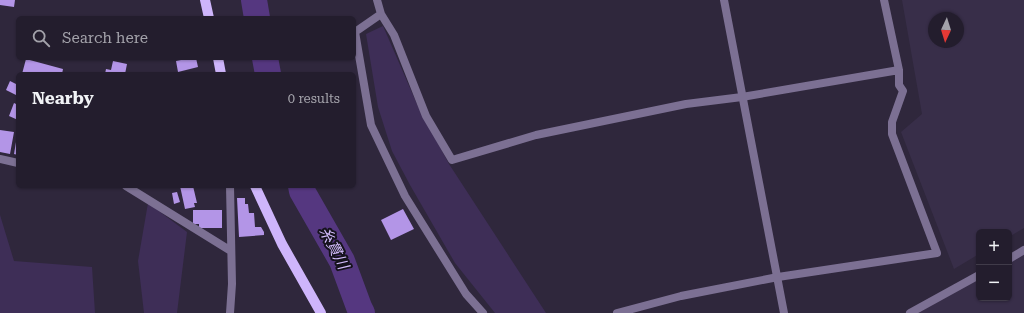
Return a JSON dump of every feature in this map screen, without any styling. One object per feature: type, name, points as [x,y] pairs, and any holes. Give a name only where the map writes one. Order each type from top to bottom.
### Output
[{"type":"main road","points":[[205,0],[209,16]]},
{"type":"main road","points":[[218,60],[221,72]]},
{"type":"main road","points":[[256,188],[282,244],[321,313]]},
{"type":"street","points":[[378,0],[381,14],[394,35],[426,116],[452,160],[536,135],[686,104],[742,97],[899,70]]},
{"type":"street","points":[[724,0],[784,313]]},
{"type":"street","points":[[616,313],[681,296],[778,277],[937,253],[892,134],[892,122],[903,91],[900,85],[899,70],[884,0]]},
{"type":"street","points":[[356,31],[381,14]]},
{"type":"street","points":[[356,38],[371,125],[405,196],[466,294],[483,313]]},
{"type":"street","points":[[0,159],[16,162]]},
{"type":"street","points":[[129,188],[231,251]]},
{"type":"street","points":[[230,188],[232,284],[230,313]]},
{"type":"street","points":[[1012,257],[1024,250]]},
{"type":"street","points":[[910,313],[976,277]]},
{"type":"shaded area","points":[[902,0],[1024,0],[1024,228],[1012,235],[1012,229],[976,229],[976,256],[954,269],[901,132],[922,114]]},
{"type":"shaded area","points":[[383,26],[417,104],[449,164],[546,313],[495,313],[455,263],[410,185],[392,151],[378,107],[366,34]]},
{"type":"shaded area","points":[[148,203],[187,232],[177,313],[144,313],[138,261]]},
{"type":"shaded area","points":[[0,215],[14,261],[92,267],[95,313],[0,313]]},
{"type":"shaded area","points":[[1024,248],[1024,313],[918,313],[976,277],[976,301],[1012,301],[1012,255]]},
{"type":"building","points":[[0,0],[15,0],[14,7],[0,5]]},
{"type":"building","points":[[26,60],[63,69],[62,72],[23,72]]},
{"type":"building","points":[[196,60],[198,67],[178,72],[176,61]]},
{"type":"building","points":[[113,61],[127,64],[125,72],[105,72],[106,69],[111,70]]},
{"type":"building","points":[[10,81],[16,84],[16,95],[6,90]]},
{"type":"building","points":[[14,103],[16,104],[16,119],[9,116]]},
{"type":"building","points":[[0,130],[14,132],[10,154],[0,152]]},
{"type":"building","points":[[16,142],[16,154],[14,154]]},
{"type":"building","points":[[180,188],[193,188],[197,203],[194,203],[195,207],[185,209]]},
{"type":"building","points":[[177,192],[180,202],[174,204],[172,193]]},
{"type":"building","points":[[237,198],[245,198],[245,204],[248,204],[249,213],[254,213],[255,227],[261,227],[264,235],[239,237]]},
{"type":"building","points":[[403,209],[414,229],[391,240],[381,220]]},
{"type":"building","points":[[193,210],[222,210],[222,228],[199,228],[199,224],[193,224]]},
{"type":"waterway","name":"糸貫川","points":[[254,0],[257,16]]},
{"type":"waterway","name":"糸貫川","points":[[265,60],[268,72]]},
{"type":"waterway","name":"糸貫川","points":[[301,188],[342,261],[362,313]]}]
